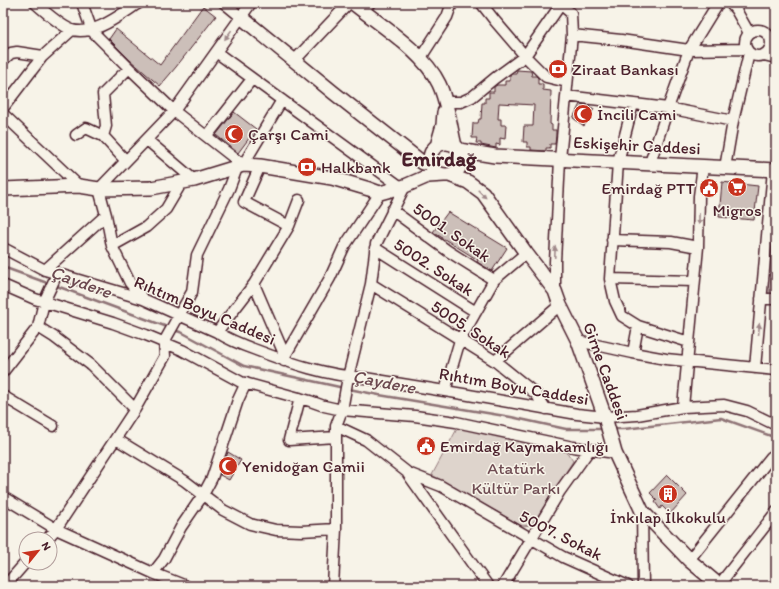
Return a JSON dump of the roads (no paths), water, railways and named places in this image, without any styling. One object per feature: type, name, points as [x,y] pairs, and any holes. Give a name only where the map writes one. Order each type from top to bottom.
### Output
[{"type":"main road","points":[[3,190],[79,186],[99,190],[151,188],[188,181],[240,166],[260,166],[332,178],[369,188],[380,193],[428,176],[451,173],[462,159],[457,148],[439,84],[426,65],[361,5]]},
{"type":"main road","points":[[241,17],[423,163]]},
{"type":"main road","points":[[445,102],[443,125],[435,148],[431,154],[431,164],[436,171],[451,173]]},
{"type":"main road","points":[[403,186],[435,148],[446,143],[457,148]]},
{"type":"main road","name":"Eskişehir Caddesi","points":[[457,148],[495,156],[774,170]]},
{"type":"main road","name":"Eskişehir Caddesi","points":[[451,173],[473,163],[495,156]]},
{"type":"main road","name":"Girne Caddesi","points":[[451,173],[468,182],[483,193],[526,254],[555,291],[560,305],[578,340],[605,417],[613,450],[629,487],[642,511],[690,560],[719,586]]},
{"type":"street","points":[[34,3],[54,19],[72,30],[92,31],[139,3]]},
{"type":"street","points":[[82,3],[92,31],[174,110],[207,136],[240,166]]},
{"type":"street","points":[[224,3],[241,17]]},
{"type":"street","points":[[143,299],[130,283],[112,246],[99,190],[174,110],[251,3]]},
{"type":"street","points":[[294,61],[349,3]]},
{"type":"street","points":[[420,59],[446,17],[452,3]]},
{"type":"street","points":[[481,3],[525,56],[546,77],[567,82]]},
{"type":"street","points":[[650,163],[689,50],[718,3]]},
{"type":"street","points":[[445,102],[461,102],[472,97],[525,56],[560,4],[571,13],[572,35],[560,159],[555,291]]},
{"type":"street","points":[[736,5],[750,33]]},
{"type":"street","points":[[725,168],[733,121],[748,51],[745,43],[746,37],[758,29],[773,37],[771,47],[764,55]]},
{"type":"street","points":[[3,108],[43,56],[72,30]]},
{"type":"street","points":[[572,35],[621,40],[689,50],[748,51],[756,56],[764,55],[776,58]]},
{"type":"street","points":[[3,46],[11,53]]},
{"type":"street","points":[[3,60],[11,53],[17,52],[43,56]]},
{"type":"street","points":[[216,52],[403,186],[376,244],[371,284],[336,432],[336,529],[333,586]]},
{"type":"street","points":[[103,136],[106,126],[103,94],[129,68]]},
{"type":"street","points":[[207,136],[252,78]]},
{"type":"street","points":[[566,96],[668,108],[733,121]]},
{"type":"street","points":[[56,529],[135,409],[165,356],[164,342],[192,292],[197,255],[240,166],[282,100]]},
{"type":"street","points":[[633,104],[618,162],[610,280],[615,301],[622,316],[638,326],[689,342]]},
{"type":"street","points":[[3,114],[79,186]]},
{"type":"street","points":[[76,135],[86,128],[103,136],[126,161]]},
{"type":"street","points":[[112,246],[146,227],[166,210],[188,181],[147,140]]},
{"type":"street","points":[[260,166],[244,202],[290,226]]},
{"type":"street","points":[[682,407],[698,247],[699,196],[703,166]]},
{"type":"street","points":[[755,368],[774,170]]},
{"type":"street","points":[[284,359],[330,278],[344,247],[380,193]]},
{"type":"street","points":[[216,332],[254,284],[290,226],[299,200]]},
{"type":"street","name":"5001. Sokak","points":[[392,210],[448,251],[494,280]]},
{"type":"street","points":[[45,270],[106,215]]},
{"type":"street","points":[[612,240],[671,242],[698,247]]},
{"type":"street","name":"Rıhtım Boyu Caddesi","points":[[3,248],[45,270],[143,299],[179,314],[227,339],[284,359],[348,377],[365,378],[546,409],[605,417],[637,415],[682,407],[724,405],[746,411],[776,425]]},
{"type":"street","name":"5002. Sokak","points":[[375,248],[476,312]]},
{"type":"street","points":[[445,391],[460,340],[494,280],[526,254]]},
{"type":"street","points":[[3,372],[38,327],[44,302],[57,274]]},
{"type":"street","points":[[610,280],[694,281]]},
{"type":"street","points":[[254,284],[284,359]]},
{"type":"street","name":"5005. Sokak","points":[[371,284],[495,361],[536,394],[546,409]]},
{"type":"street","points":[[3,285],[35,300],[113,323],[164,342],[246,383],[324,406],[342,410],[415,416],[456,422],[590,449],[613,450]]},
{"type":"street","points":[[761,299],[776,299]]},
{"type":"street","points":[[495,361],[560,305]]},
{"type":"street","points":[[633,354],[638,326]]},
{"type":"street","points":[[38,327],[91,365],[135,409]]},
{"type":"street","points":[[578,340],[633,354],[776,370]]},
{"type":"street","points":[[153,574],[164,559],[181,527],[203,495],[212,478],[238,400],[246,383]]},
{"type":"street","points":[[3,396],[53,426]]},
{"type":"street","points":[[300,398],[289,440],[336,432]]},
{"type":"street","name":"5007. Sokak","points":[[336,432],[366,440],[408,473],[440,486],[563,557],[628,586]]},
{"type":"street","points":[[116,439],[185,481],[223,510],[250,524],[276,530],[301,531],[336,529]]},
{"type":"street","points":[[502,586],[560,491],[590,449]]},
{"type":"street","points":[[690,560],[771,457],[776,460]]},
{"type":"street","points":[[408,473],[488,586]]},
{"type":"street","points":[[3,498],[56,529],[153,574],[186,586]]},
{"type":"street","points":[[642,511],[644,586]]},
{"type":"street","points":[[719,586],[776,512]]},
{"type":"street","points":[[8,585],[19,571]]},
{"type":"waterway","name":"Çaydere","points":[[3,267],[50,284]]},
{"type":"waterway","name":"Çaydere","points":[[54,285],[170,328]]},
{"type":"waterway","name":"Çaydere","points":[[174,330],[183,333],[244,366],[344,388]]},
{"type":"waterway","name":"Çaydere","points":[[349,389],[511,417],[566,429],[604,429]]},
{"type":"waterway","name":"Çaydere","points":[[613,429],[721,418],[771,436],[776,440]]},
{"type":"place","name":"Ziraat Bankası","points":[[558,69]]},
{"type":"place","name":"İncili Cami","points":[[583,114]]},
{"type":"place","name":"Çarşı Cami","points":[[234,134]]},
{"type":"place","name":"Halkbank","points":[[307,167]]},
{"type":"place","name":"Migros","points":[[737,187]]},
{"type":"place","name":"Emirdağ PTT","points":[[709,188]]},
{"type":"place","name":"Emirdağ Kaymakamlığı","points":[[426,446]]},
{"type":"place","name":"Yenidoğan Camii","points":[[228,466]]},
{"type":"place","name":"İnkılap İlkokulu","points":[[668,494]]},
{"type":"district","name":"Emirdağ","points":[[439,159]]},
{"type":"park label","name":"Atatürk Kültür Parkı","points":[[516,478]]}]
